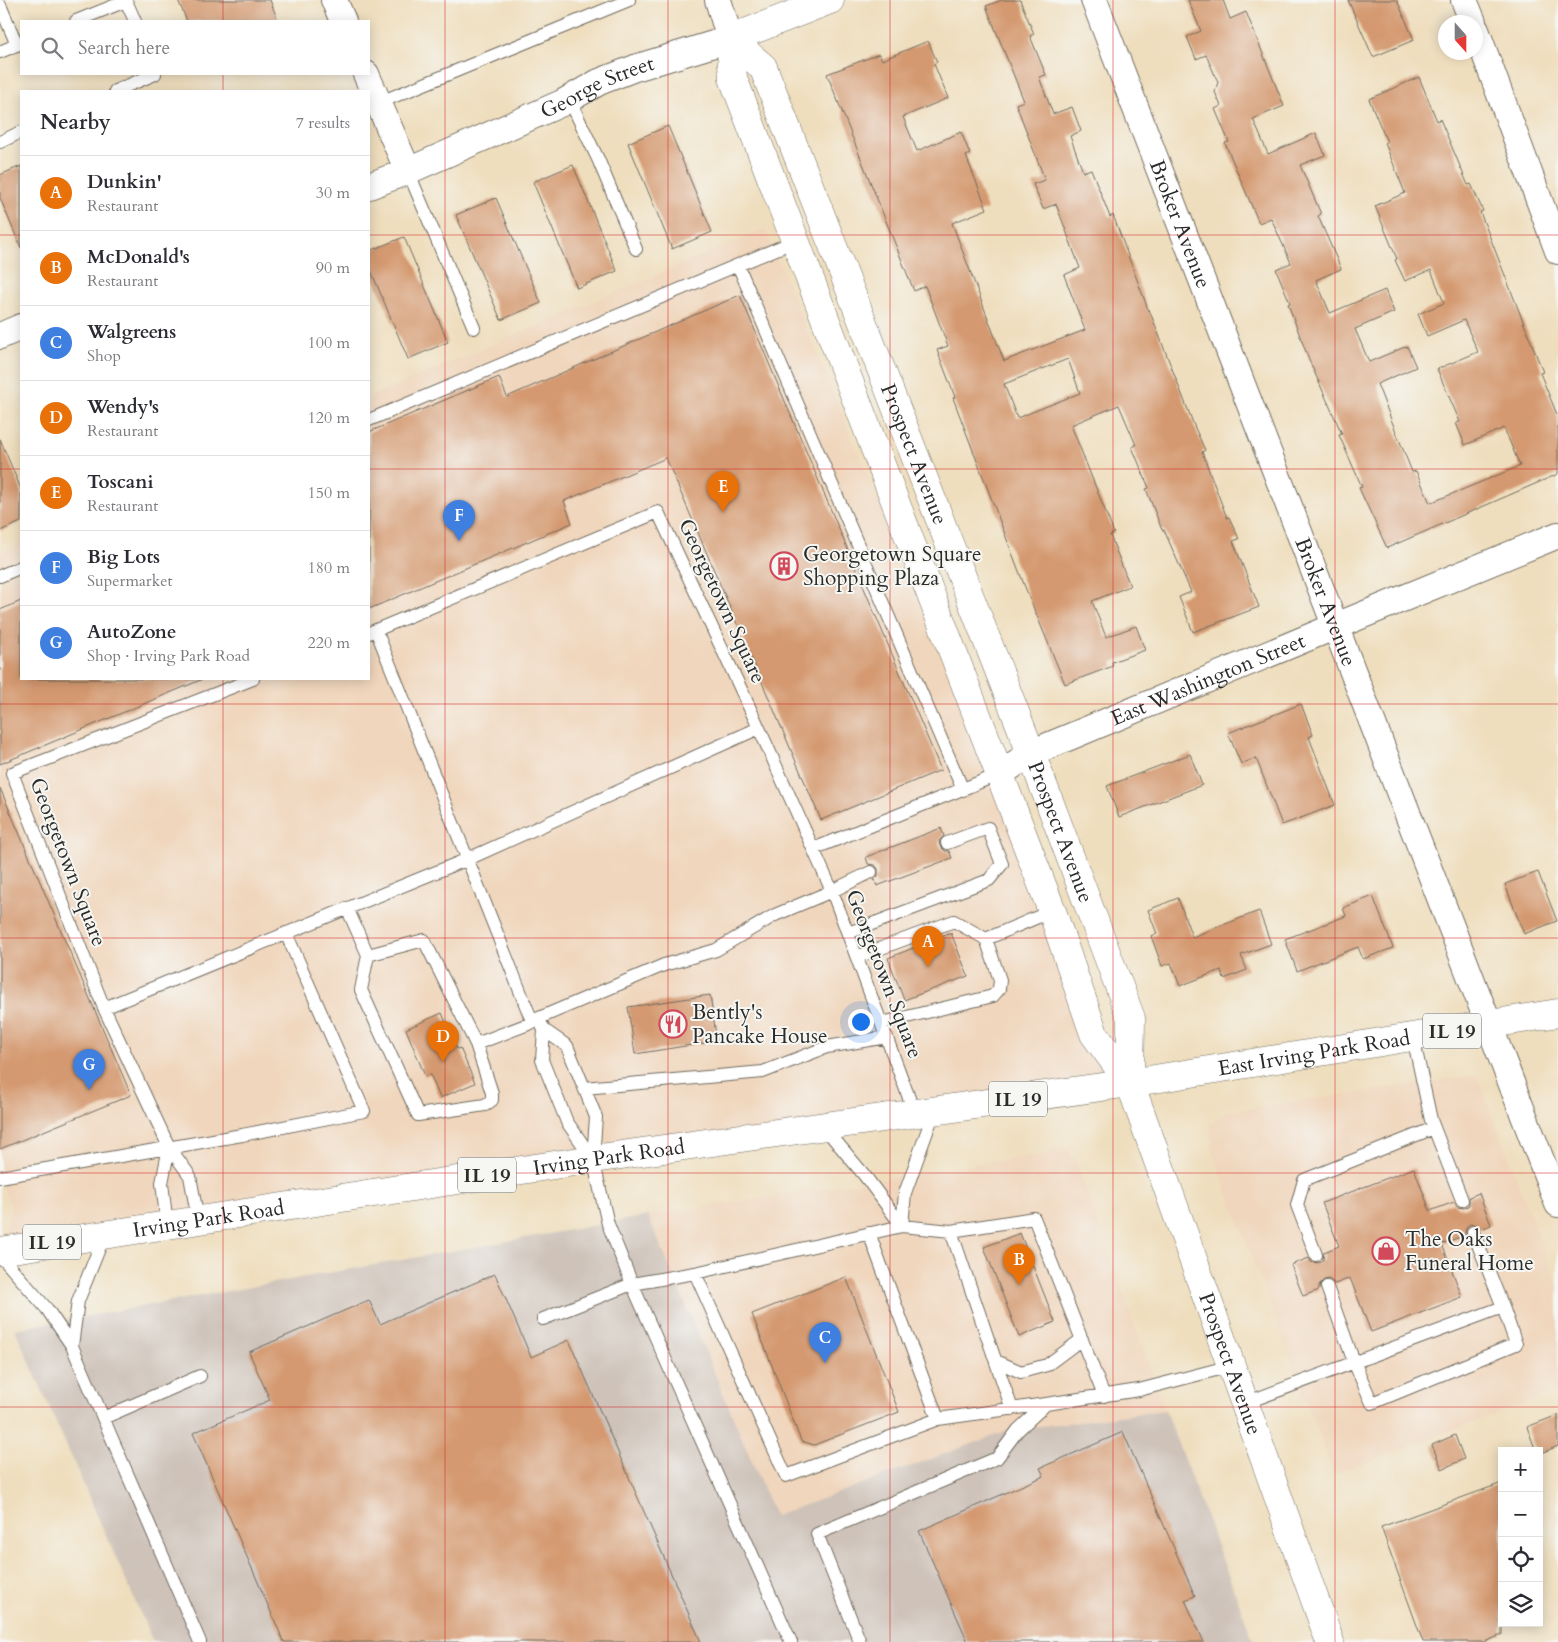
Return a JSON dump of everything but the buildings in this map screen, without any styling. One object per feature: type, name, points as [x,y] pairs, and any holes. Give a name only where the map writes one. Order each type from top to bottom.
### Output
[{"type":"street","points":[[334,0],[343,20]]},
{"type":"street","name":"Prospect Avenue","points":[[718,0],[730,39],[733,78],[1052,911],[1094,1034],[1130,1083],[1330,1642]]},
{"type":"street","name":"George Street","points":[[370,186],[408,171],[569,99],[599,82],[635,68],[730,39],[830,0]]},
{"type":"street","name":"Broker Avenue","points":[[1094,0],[1558,1204]]},
{"type":"street","points":[[1464,0],[1470,15]]},
{"type":"street","name":"Prospect Avenue","points":[[730,39],[763,67],[1031,754],[1131,1018],[1130,1083]]},
{"type":"street","points":[[1483,49],[1558,251]]},
{"type":"street","points":[[366,75],[408,171]]},
{"type":"street","points":[[0,336],[20,327]]},
{"type":"street","name":"East Washington Street","points":[[1000,774],[1031,754],[1558,535]]},
{"type":"street","name":"East Irving Park Road","points":[[1130,1083],[1558,1013]]},
{"type":"street","name":"Irving Park Road","points":[[0,1250],[593,1158],[1130,1083]]},
{"type":"lane","points":[[378,103],[629,0]]},
{"type":"lane","points":[[78,20],[126,1],[135,20]]},
{"type":"lane","points":[[0,5],[19,44],[0,52]]},
{"type":"lane","points":[[117,90],[153,75]]},
{"type":"lane","points":[[569,99],[598,159],[636,249]]},
{"type":"lane","points":[[0,142],[20,132]]},
{"type":"lane","points":[[408,171],[474,328]]},
{"type":"lane","points":[[370,420],[796,241]]},
{"type":"lane","points":[[738,265],[963,790]]},
{"type":"lane","name":"Georgetown Square","points":[[593,1158],[568,1122],[542,1060],[538,1024],[373,632],[658,512],[814,848],[887,1037],[924,1113]]},
{"type":"lane","points":[[0,576],[20,567]]},
{"type":"lane","name":"Georgetown Square","points":[[198,1220],[190,1176],[169,1147],[104,1008],[12,773],[250,680]]},
{"type":"lane","points":[[104,1008],[468,859],[759,728]]},
{"type":"lane","points":[[814,848],[1000,774]]},
{"type":"lane","points":[[848,933],[989,880],[1002,864],[988,828],[947,843]]},
{"type":"lane","points":[[476,1044],[538,1024],[664,965],[716,950],[775,915],[872,872]]},
{"type":"lane","points":[[347,908],[368,955],[361,990],[418,1114],[485,1105],[492,1100],[492,1094],[476,1044],[424,940],[368,955]]},
{"type":"lane","points":[[986,939],[1052,911]]},
{"type":"lane","points":[[857,958],[954,921],[986,939],[1000,980],[999,989],[993,996],[882,1023]]},
{"type":"lane","points":[[0,1177],[242,1135],[364,1111],[286,933]]},
{"type":"lane","points":[[538,1024],[567,1046],[596,1117],[593,1158],[608,1224],[632,1284],[792,1642]]},
{"type":"lane","points":[[584,1088],[763,1072],[827,1047],[887,1037]]},
{"type":"lane","points":[[1413,1037],[1430,1120],[1462,1200]]},
{"type":"lane","points":[[902,1226],[905,1193],[924,1113]]},
{"type":"lane","points":[[824,1127],[865,1176],[902,1226]]},
{"type":"lane","points":[[1316,1255],[1297,1205],[1304,1180],[1434,1128]]},
{"type":"lane","points":[[167,1225],[162,1183],[169,1147]]},
{"type":"lane","points":[[542,1319],[632,1284],[695,1273],[902,1226],[950,1231],[1034,1218],[1104,1396]]},
{"type":"lane","points":[[950,1231],[1012,1409]]},
{"type":"lane","points":[[1327,1287],[1354,1362],[1372,1403],[1516,1344],[1474,1232]]},
{"type":"lane","points":[[869,1233],[938,1419]]},
{"type":"lane","points":[[72,1346],[78,1301],[105,1234]]},
{"type":"lane","points":[[0,1256],[47,1310],[72,1346],[200,1642]]},
{"type":"lane","points":[[695,1273],[786,1476],[938,1419],[1139,1390],[1231,1366]]},
{"type":"lane","points":[[1245,1403],[1502,1307]]},
{"type":"lane","points":[[996,1361],[1021,1372],[1047,1365],[1082,1339]]},
{"type":"lane","points":[[104,1418],[200,1376]]},
{"type":"lane","points":[[860,1642],[818,1534],[997,1458],[1018,1430],[1046,1404]]},
{"type":"shaded area","name":"Georgetown Square Shopping Plaza","points":[[765,229],[1118,1077],[1,1243],[11,1208],[0,1180],[0,553],[20,544],[20,680],[370,680],[370,397]]},
{"type":"shaded area","points":[[1477,1075],[1558,1286],[1558,1391],[1334,1474],[1214,1156],[1210,1125],[1225,1112]]},
{"type":"shaded area","points":[[1067,1150],[1076,1162],[1165,1410],[1010,1430],[775,1517],[648,1216]]},
{"type":"shaded area","points":[[648,1216],[775,1516],[1010,1430],[1165,1410],[1254,1642],[153,1642],[15,1329]]},
{"type":"place","name":"Toscani","points":[[723,512]]},
{"type":"place","name":"Big Lots","points":[[459,541]]},
{"type":"place","name":"Georgetown Square Shopping Plaza","points":[[784,566]]},
{"type":"place","name":"Dunkin'","points":[[928,967]]},
{"type":"place","name":"Bently's Pancake House","points":[[673,1024]]},
{"type":"place","name":"Wendy's","points":[[443,1062]]},
{"type":"place","name":"AutoZone","points":[[89,1090]]},
{"type":"place","name":"The Oaks Funeral Home","points":[[1386,1251]]},
{"type":"place","name":"McDonald's","points":[[1019,1285]]},
{"type":"place","name":"Walgreens","points":[[825,1363]]}]
